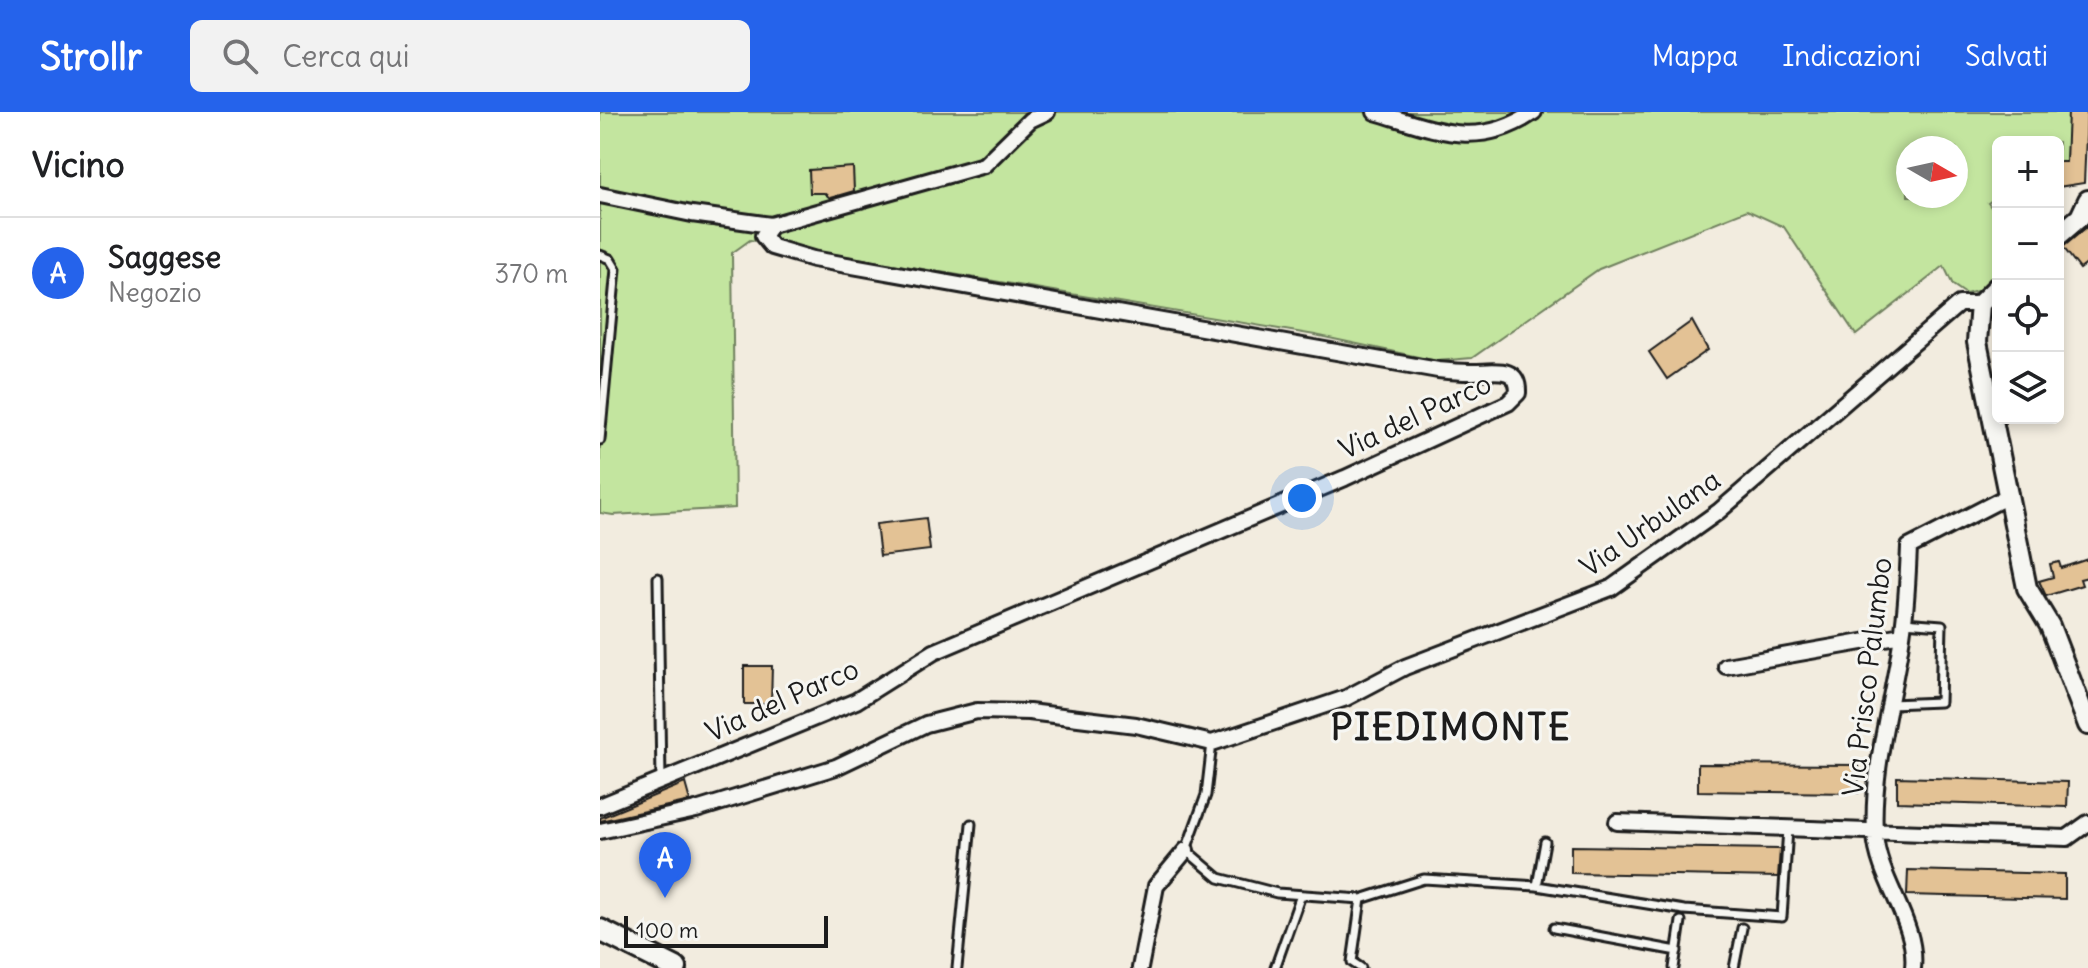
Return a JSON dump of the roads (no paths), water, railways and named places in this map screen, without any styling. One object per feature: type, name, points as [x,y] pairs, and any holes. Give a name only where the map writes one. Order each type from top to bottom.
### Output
[{"type":"main road","points":[[600,930],[627,936],[676,968]]},
{"type":"street","points":[[600,195],[692,214],[771,225],[984,165],[1030,120],[1047,112]]},
{"type":"street","points":[[1375,112],[1461,136],[1505,130],[1534,112]]},
{"type":"street","points":[[2064,231],[2080,217],[2088,200]]},
{"type":"street","name":"Via del Parco","points":[[600,806],[856,701],[934,652],[1345,478],[1508,403],[1518,393],[1518,383],[1510,373],[1500,370],[1438,370],[813,259],[772,247],[763,236],[771,225]]},
{"type":"street","points":[[1992,292],[1980,304],[1977,342],[2027,588],[2050,626],[2088,725]]},
{"type":"street","name":"Via Urbulana","points":[[1212,743],[1346,698],[1405,667],[1611,588],[1718,512],[1959,304],[1980,304]]},
{"type":"street","name":"Via Prisco Palumbo","points":[[1913,968],[1913,943],[1878,863],[1875,833],[1877,770],[1903,629],[1909,547],[2010,495]]},
{"type":"street","points":[[1726,666],[1903,629]]},
{"type":"street","points":[[600,831],[696,810],[836,767],[926,724],[977,711],[1029,712],[1136,725],[1212,743]]},
{"type":"street","points":[[1617,822],[2067,838],[2088,823]]},
{"type":"street","points":[[1140,968],[1156,886],[1186,850]]},
{"type":"lane","points":[[600,255],[610,259],[616,269],[600,440]]},
{"type":"lane","points":[[658,578],[661,781]]},
{"type":"lane","points":[[1890,704],[1940,702],[1942,625],[1903,629]]},
{"type":"lane","points":[[1212,743],[1206,795],[1186,850],[1219,878],[1277,893],[1361,899],[1424,879],[1537,886],[1684,910],[1782,917],[1788,829]]},
{"type":"lane","points":[[957,968],[971,824]]},
{"type":"lane","points":[[1537,886],[1545,842]]},
{"type":"lane","points":[[1275,968],[1301,895]]},
{"type":"lane","points":[[1361,899],[1352,962],[1361,968]]},
{"type":"lane","points":[[1674,968],[1681,921]]},
{"type":"lane","points":[[1554,928],[1677,951]]},
{"type":"lane","points":[[1734,968],[1742,928]]},
{"type":"place","name":"Saggese","points":[[665,898]]},
{"type":"district","name":"PIEDIMONTE","points":[[1451,727]]}]
